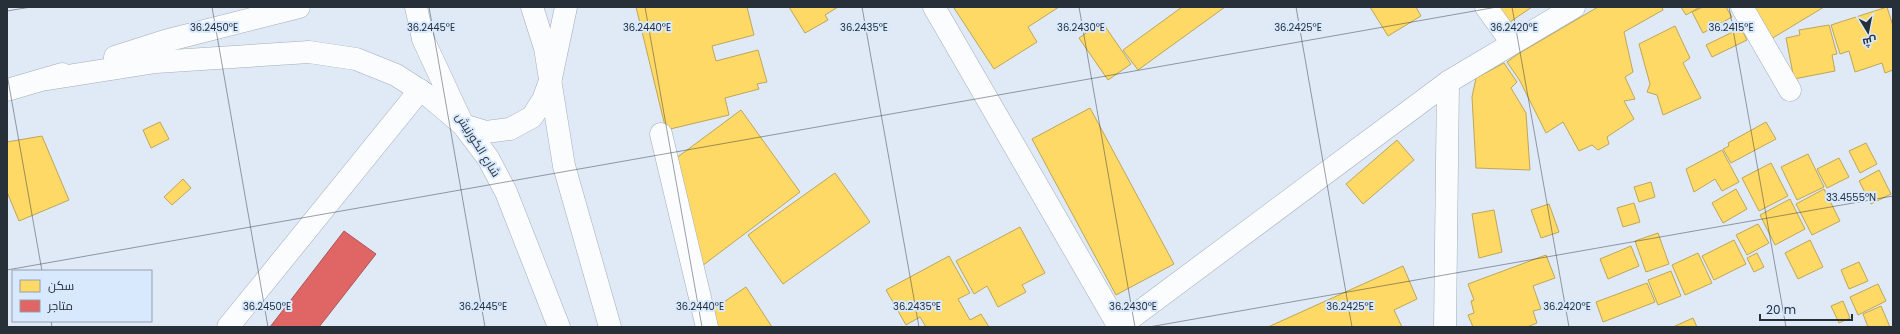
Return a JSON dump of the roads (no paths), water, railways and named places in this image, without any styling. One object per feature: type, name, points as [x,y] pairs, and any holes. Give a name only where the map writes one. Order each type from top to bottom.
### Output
[{"type":"street","points":[[7,90],[165,41],[299,7]]},
{"type":"street","name":"شارع الكورنيش","points":[[416,7],[423,39],[463,125],[488,158],[506,192],[559,327]]},
{"type":"street","points":[[532,7],[545,48],[564,166],[610,327]]},
{"type":"street","points":[[48,78],[156,62],[309,52],[356,59],[396,75],[430,97],[463,125],[486,132],[510,129],[532,117],[543,100],[551,78],[566,7]]},
{"type":"street","points":[[934,7],[1119,327],[1448,82],[1574,7]]},
{"type":"street","points":[[1486,7],[1512,43]]},
{"type":"street","points":[[1742,7],[1790,90]]},
{"type":"street","points":[[1445,327],[1448,82]]},
{"type":"street","points":[[228,327],[420,90]]},
{"type":"street","points":[[661,134],[707,327]]}]
